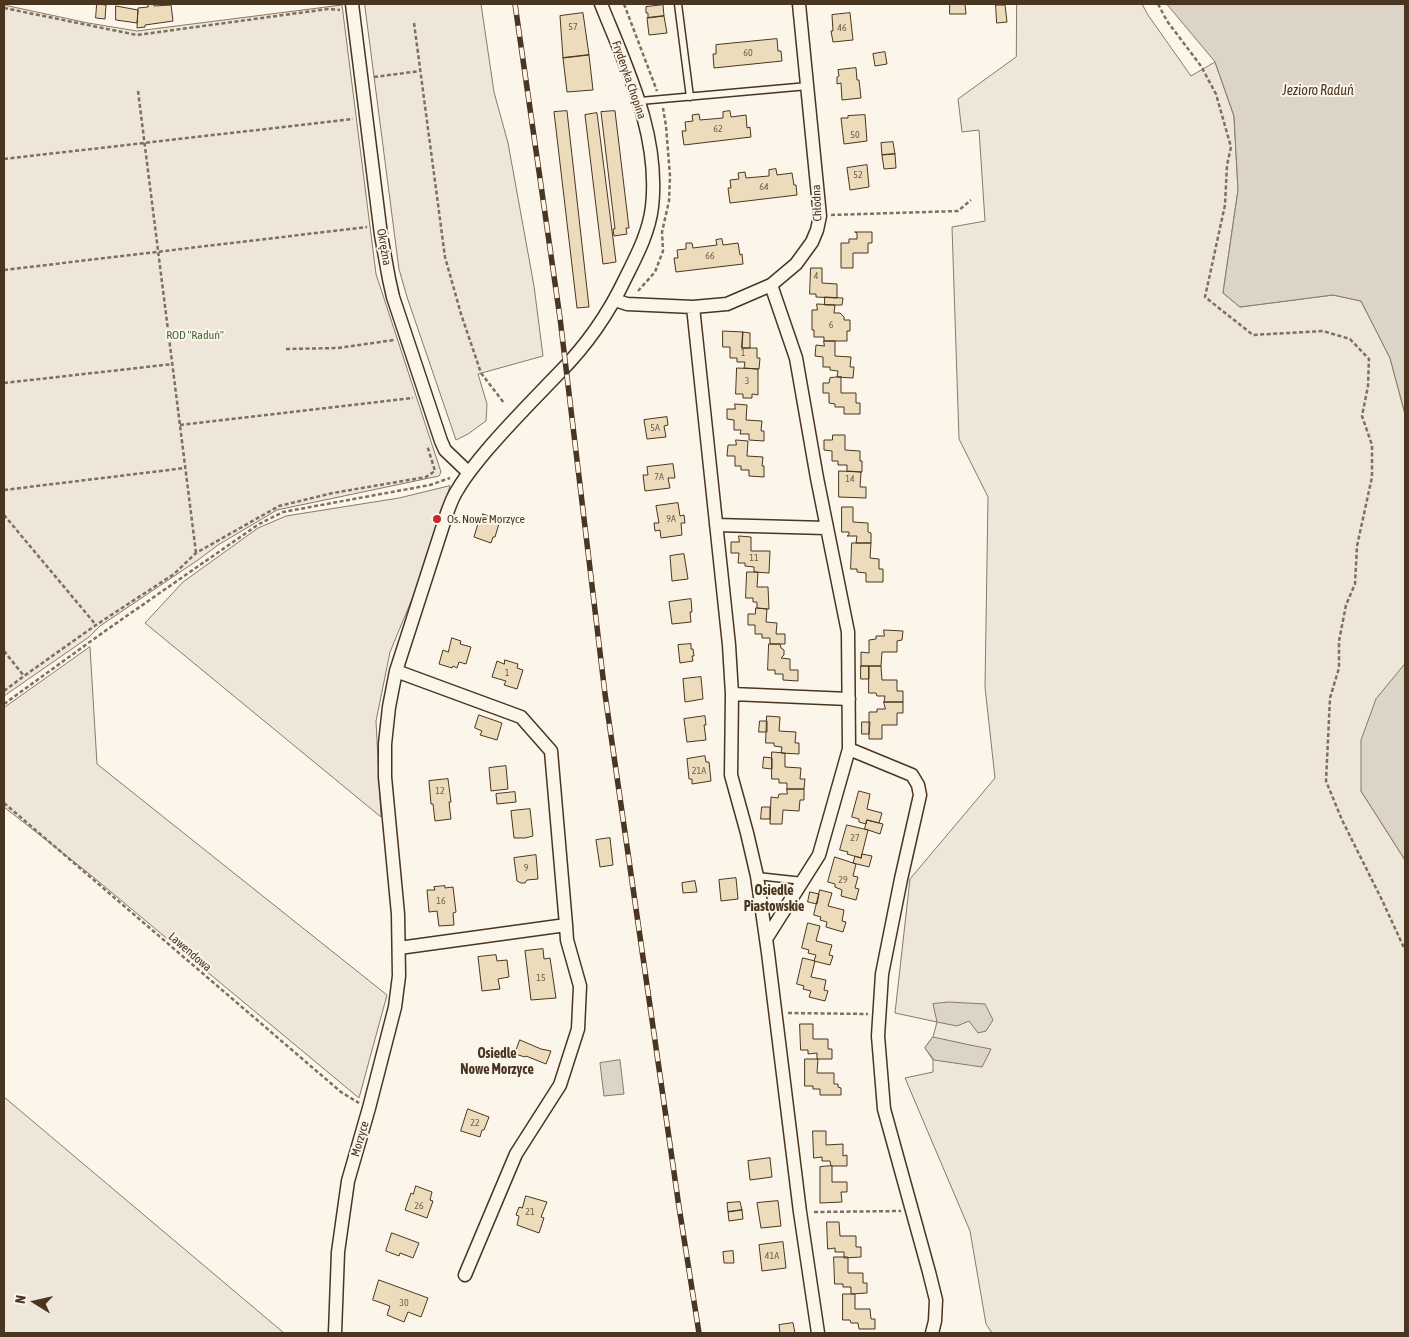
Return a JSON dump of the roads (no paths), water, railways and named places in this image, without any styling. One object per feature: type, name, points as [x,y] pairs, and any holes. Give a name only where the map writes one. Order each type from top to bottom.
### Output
[{"type":"street","name":"Okrężna","points":[[352,4],[381,235],[394,297],[441,441],[446,450],[468,472]]},
{"type":"street","name":"Fryderyka Chopina","points":[[396,671],[447,513],[457,490],[468,472],[505,429],[591,338],[615,300],[638,253],[646,231],[652,207],[649,143],[640,101],[601,4]]},
{"type":"street","name":"Chłodna","points":[[615,300],[627,304],[693,307],[727,304],[771,285],[796,264],[812,242],[818,230],[820,216],[799,4]]},
{"type":"street","points":[[766,939],[819,855],[849,749],[848,632],[826,528],[796,358],[771,285]]},
{"type":"street","points":[[693,307],[729,645],[732,694],[731,775],[747,833],[766,939],[800,1212],[818,1333]]},
{"type":"street","points":[[716,525],[826,528]]},
{"type":"street","points":[[396,671],[521,717],[551,751],[567,940],[580,986],[578,1029],[560,1085],[516,1154],[465,1275]]},
{"type":"street","name":"Morzyce","points":[[335,1333],[338,1252],[348,1181],[395,1007],[399,976],[398,914],[385,761],[389,706],[396,671]]},
{"type":"street","points":[[732,694],[849,700]]},
{"type":"street","points":[[849,749],[912,775],[918,785],[920,795],[882,974],[878,1036],[884,1108],[936,1300],[932,1333]]},
{"type":"street","points":[[400,948],[566,925]]},
{"type":"lane","points":[[678,4],[690,97]]},
{"type":"lane","points":[[640,101],[808,86]]},
{"type":"lane","points":[[756,876],[803,881]]},
{"type":"water","name":"Jezioro Raduń","points":[[1167,4],[1405,4],[1405,414],[1390,358],[1361,301],[1333,295],[1240,307],[1223,293],[1238,190],[1234,116],[1215,62]]},
{"type":"water","points":[[1405,664],[1405,860],[1361,791],[1361,740],[1376,699]]},
{"type":"water","points":[[949,1002],[985,1004],[993,1020],[986,1031],[978,1033],[969,1021],[957,1026],[937,1022],[933,1004]]},
{"type":"water","points":[[933,1037],[991,1049],[982,1067],[934,1060],[925,1048]]},
{"type":"water","points":[[620,1060],[624,1094],[604,1096],[600,1063]]},
{"type":"railway","points":[[515,4],[560,318],[605,694],[699,1333]]},
{"type":"place","name":"Os. Nowe Morzyce","points":[[437,519]]},
{"type":"district","name":"Osiedle Piastowskie","points":[[774,900]]},
{"type":"district","name":"Osiedle Nowe Morzyce","points":[[497,1062]]},
{"type":"park label","name":"ROD \"Raduń\"","points":[[195,335]]}]
